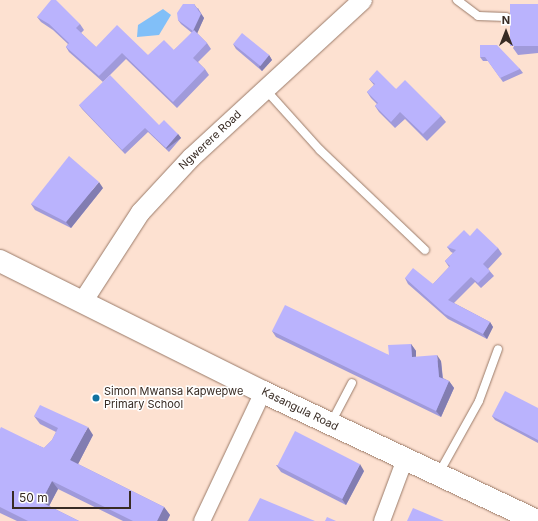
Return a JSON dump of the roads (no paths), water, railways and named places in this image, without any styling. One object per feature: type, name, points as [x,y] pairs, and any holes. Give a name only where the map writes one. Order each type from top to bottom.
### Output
[{"type":"main road","name":"Kasangula Road","points":[[1,263],[83,300],[263,392],[405,459],[506,515],[537,521]]},
{"type":"street","name":"Ngwerere Road","points":[[83,300],[140,212],[191,157],[362,0]]},
{"type":"street","points":[[202,521],[263,392]]},
{"type":"street","points":[[382,521],[405,459]]},
{"type":"lane","points":[[457,0],[478,16],[506,17]]},
{"type":"lane","points":[[265,89],[320,150],[425,250]]},
{"type":"lane","points":[[438,476],[479,401],[498,349]]},
{"type":"lane","points":[[330,424],[352,383]]},
{"type":"water","points":[[163,9],[171,15],[159,35],[137,37],[138,25]]},
{"type":"place","name":"Simon Mwansa Kapwepwe Primary School","points":[[96,398]]}]
